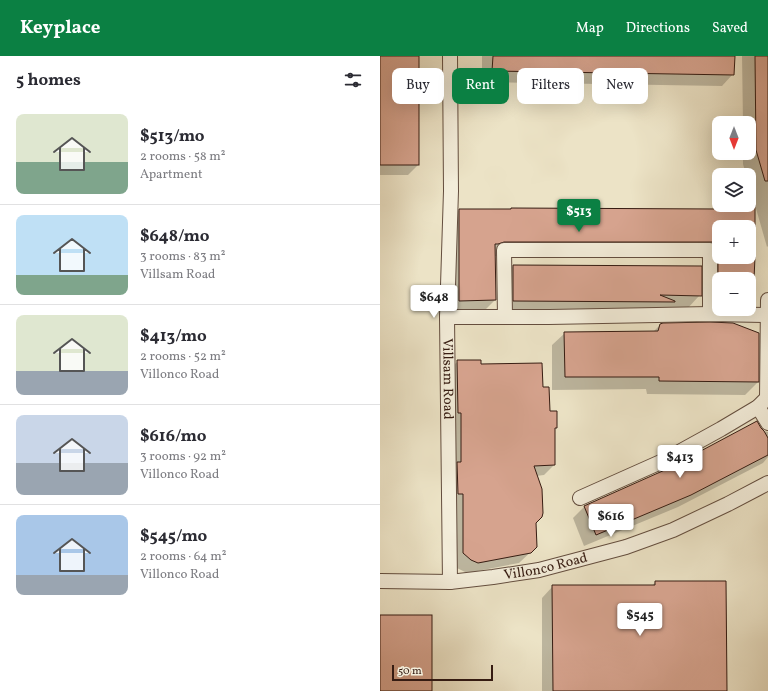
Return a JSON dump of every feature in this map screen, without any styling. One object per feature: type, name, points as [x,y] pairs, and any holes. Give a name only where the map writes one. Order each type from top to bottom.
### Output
[{"type":"street","name":"Villsam Road","points":[[450,56],[451,191],[447,317],[450,582]]},
{"type":"street","points":[[505,317],[504,250],[710,250],[710,314]]},
{"type":"street","points":[[768,300],[764,401],[768,423]]},
{"type":"street","points":[[447,317],[556,317],[710,314],[768,315]]},
{"type":"street","points":[[580,498],[662,461],[721,429],[764,401]]},
{"type":"street","name":"Villonco Road","points":[[380,581],[450,582],[539,570],[626,547],[673,530],[768,483]]},
{"type":"building","points":[[380,56],[419,56],[419,68],[392,68],[392,104],[419,104],[419,165],[380,165]]},
{"type":"building","points":[[493,56],[735,56],[734,75],[648,74],[648,68],[592,68],[592,73],[584,73],[584,68],[517,68],[517,71],[509,71],[509,68],[492,68]]},
{"type":"building","points":[[755,56],[768,56],[768,181],[765,181],[756,150]]},
{"type":"building","points":[[459,209],[712,209],[712,212],[755,212],[755,220],[712,220],[712,242],[504,242],[495,244],[496,300],[459,301]]},
{"type":"building","points":[[718,264],[755,264],[754,272],[718,272]]},
{"type":"building","points":[[513,265],[702,266],[702,296],[660,295],[675,302],[513,301]]},
{"type":"building","points":[[663,323],[733,323],[759,333],[759,382],[659,381],[659,377],[565,377],[564,332],[658,331],[660,324]]},
{"type":"building","points":[[457,360],[481,360],[481,364],[542,363],[543,387],[549,387],[550,411],[557,411],[557,428],[555,428],[555,465],[534,466],[542,489],[543,513],[542,517],[536,523],[537,547],[531,553],[478,563],[471,560],[463,553],[463,494],[458,494],[457,462],[461,462],[461,413],[458,413]]},
{"type":"building","points":[[757,421],[768,438],[768,455],[691,495],[596,535],[584,506],[667,469]]},
{"type":"building","points":[[655,581],[726,581],[727,691],[553,691],[552,585],[655,585]]},
{"type":"building","points":[[380,615],[432,615],[432,691],[380,691]]}]
